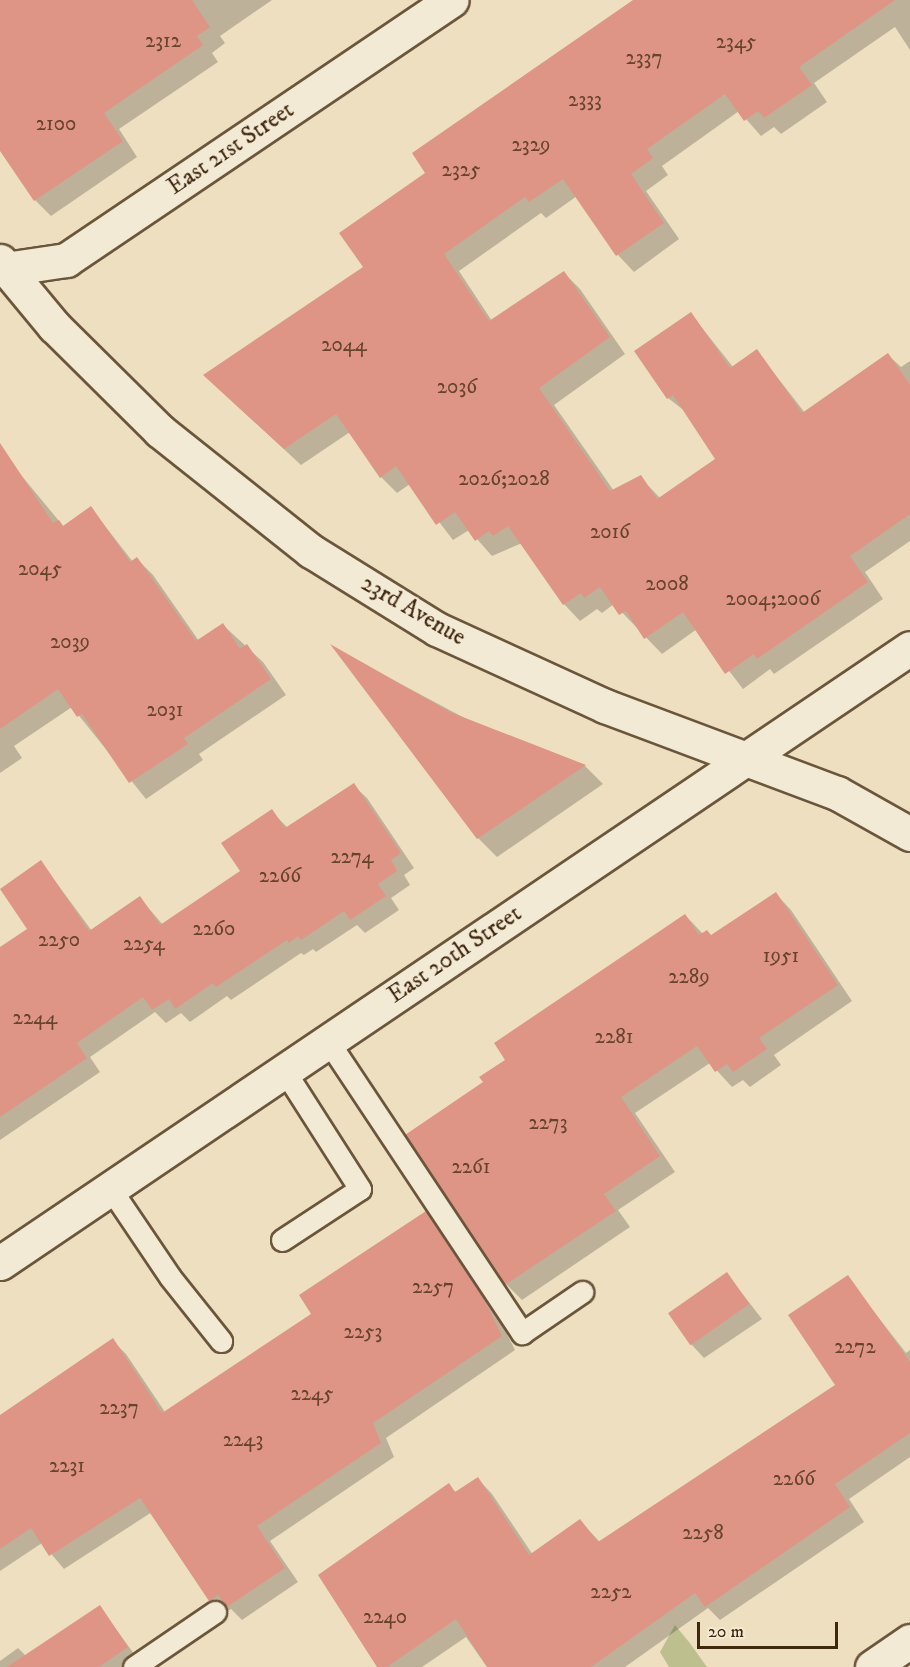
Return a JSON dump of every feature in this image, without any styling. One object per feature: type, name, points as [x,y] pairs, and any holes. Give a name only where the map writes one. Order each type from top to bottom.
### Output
[{"type":"street","name":"East 21st Street","points":[[2,267],[66,260],[452,0]]},
{"type":"street","name":"23rd Avenue","points":[[2,267],[54,326],[160,431],[311,551],[437,629],[605,706],[748,756],[837,793],[910,834]]},
{"type":"street","name":"East 20th Street","points":[[0,1263],[910,648]]},
{"type":"street","points":[[872,1667],[910,1641]]},
{"type":"lane","points":[[328,1041],[522,1333],[582,1292]]},
{"type":"lane","points":[[282,1240],[360,1189],[284,1070]]},
{"type":"lane","points":[[110,1188],[170,1277],[221,1341]]},
{"type":"lane","points":[[134,1667],[214,1612]]},
{"type":"green space","points":[[675,1625],[707,1667],[669,1667],[660,1652]]},
{"type":"building","points":[[0,0],[192,0],[210,27],[197,36],[203,45],[104,113],[123,141],[34,201],[0,151]]},
{"type":"building","points":[[633,0],[895,0],[799,67],[812,85],[764,118],[758,111],[744,121],[725,94],[647,149],[653,158],[631,174],[664,223],[616,256],[563,179],[529,202],[525,197],[444,254],[489,321],[564,271],[610,337],[539,388],[610,491],[641,475],[657,499],[715,459],[673,395],[667,399],[634,351],[691,312],[730,368],[757,349],[802,413],[888,353],[910,385],[910,514],[850,556],[868,582],[757,659],[754,654],[725,674],[683,612],[644,639],[626,611],[619,615],[600,587],[584,598],[581,593],[563,605],[508,526],[493,536],[489,531],[475,541],[455,512],[436,525],[396,466],[380,478],[336,414],[284,449],[203,375],[363,267],[339,233],[425,173],[412,153]]},
{"type":"building","points":[[0,443],[53,523],[59,520],[63,526],[91,506],[130,562],[137,557],[196,641],[223,623],[240,649],[247,644],[271,679],[184,738],[188,744],[129,783],[82,714],[77,717],[58,689],[0,729]]},
{"type":"building","points":[[330,644],[450,712],[586,765],[477,839]]},
{"type":"building","points":[[354,783],[401,853],[391,860],[397,871],[378,884],[386,896],[350,920],[344,911],[301,940],[298,936],[289,943],[287,940],[216,987],[213,983],[175,1009],[169,999],[152,1010],[143,997],[77,1043],[87,1058],[0,1117],[0,947],[27,929],[0,889],[41,860],[89,931],[140,896],[160,925],[240,871],[221,843],[272,809],[285,828]]},
{"type":"building","points":[[776,892],[838,985],[759,1038],[767,1049],[733,1072],[727,1064],[715,1072],[697,1046],[621,1097],[660,1156],[604,1194],[616,1211],[505,1285],[405,1135],[483,1082],[479,1077],[505,1060],[494,1043],[685,914],[699,935],[707,930],[711,935]]},
{"type":"building","points":[[426,1211],[484,1299],[502,1336],[373,1423],[381,1443],[257,1526],[285,1568],[227,1607],[218,1595],[209,1601],[140,1498],[49,1556],[31,1528],[0,1549],[0,1415],[113,1338],[162,1413],[311,1314],[299,1295]]},
{"type":"building","points":[[727,1272],[749,1304],[690,1345],[668,1313]]},
{"type":"building","points":[[848,1275],[910,1362],[910,1433],[835,1484],[850,1507],[705,1607],[695,1593],[591,1667],[487,1667],[456,1619],[387,1667],[377,1667],[318,1575],[449,1483],[455,1492],[478,1477],[529,1555],[580,1519],[598,1542],[835,1385],[788,1315]]},
{"type":"building","points":[[100,1605],[128,1647],[99,1667],[7,1667]]}]
